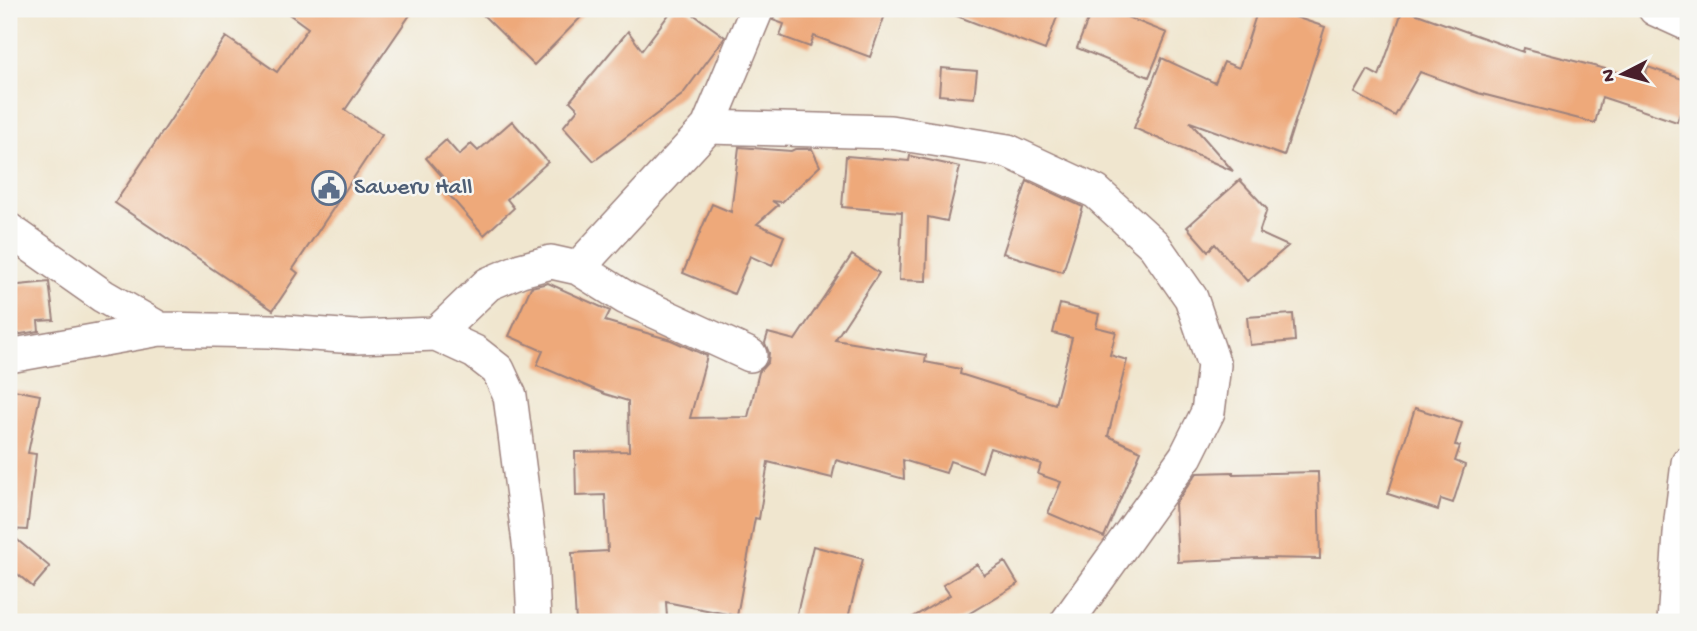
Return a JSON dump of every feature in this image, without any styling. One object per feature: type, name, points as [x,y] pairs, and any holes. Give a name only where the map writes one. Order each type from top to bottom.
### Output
[{"type":"street","points":[[578,268],[708,127],[757,9]]},
{"type":"street","points":[[1655,9],[1688,24]]},
{"type":"street","points":[[708,127],[890,132],[1008,151],[1096,192],[1154,245],[1191,298],[1214,366],[1208,412],[1186,456],[1067,622]]},
{"type":"street","points":[[9,230],[103,296],[160,329]]},
{"type":"street","points":[[436,334],[488,284],[521,270],[551,262],[578,268],[626,298],[750,355]]},
{"type":"street","points":[[9,356],[160,329],[270,331],[356,337],[436,334],[475,352],[498,370],[510,396],[531,558],[534,622]]},
{"type":"street","points":[[1674,622],[1688,463]]},
{"type":"building","points":[[282,9],[414,9],[345,110],[382,135],[293,269],[298,273],[273,310],[115,203],[226,37],[277,72],[308,28]]},
{"type":"building","points":[[477,9],[589,9],[534,65]]},
{"type":"building","points":[[673,9],[686,9],[725,37],[682,95],[594,161],[563,127],[578,109],[570,101],[628,31],[642,50]]},
{"type":"building","points":[[776,9],[887,9],[870,57],[814,36],[810,47],[780,36],[784,24],[773,20]]},
{"type":"building","points":[[944,9],[1043,9],[1058,14],[1045,50]]},
{"type":"building","points":[[1092,9],[1107,9],[1167,33],[1149,77],[1077,48]]},
{"type":"building","points":[[1258,9],[1271,9],[1325,27],[1284,156],[1190,122],[1233,171],[1134,128],[1162,58],[1215,83],[1224,62],[1239,68]]},
{"type":"building","points":[[1403,9],[1523,52],[1524,48],[1644,79],[1648,67],[1688,81],[1688,90],[1677,122],[1602,97],[1595,123],[1478,93],[1420,72],[1395,116],[1355,93],[1368,70],[1379,76]]},
{"type":"building","points":[[941,68],[977,71],[974,98],[939,95]]},
{"type":"building","points":[[512,121],[548,162],[507,199],[514,208],[484,235],[443,188],[448,183],[426,158],[446,140],[459,155],[471,144],[478,151]]},
{"type":"building","points":[[739,147],[791,151],[812,149],[820,166],[782,202],[772,201],[778,205],[757,224],[784,236],[772,266],[750,256],[734,294],[683,273],[712,204],[731,212]]},
{"type":"building","points":[[846,156],[909,161],[910,156],[960,167],[947,221],[928,217],[926,281],[899,280],[902,212],[842,207]]},
{"type":"building","points":[[1240,180],[1267,209],[1259,233],[1288,246],[1247,281],[1215,244],[1208,251],[1187,227]]},
{"type":"building","points":[[1027,181],[1083,207],[1063,272],[1003,253]]},
{"type":"building","points":[[852,255],[879,273],[835,340],[926,355],[925,362],[961,369],[960,374],[1055,404],[1072,338],[1053,333],[1060,304],[1099,314],[1096,327],[1116,332],[1110,355],[1127,360],[1108,436],[1141,451],[1104,537],[1048,513],[1061,482],[1038,474],[1041,464],[990,448],[982,472],[950,461],[946,473],[903,460],[904,479],[836,460],[832,478],[768,462],[759,519],[755,518],[737,616],[666,602],[667,617],[652,618],[653,622],[576,622],[572,553],[608,551],[605,495],[576,496],[575,452],[629,451],[628,401],[537,365],[543,351],[509,336],[531,287],[548,283],[610,311],[605,321],[671,340],[707,356],[690,418],[748,417],[759,372],[768,362],[769,353],[765,343],[768,333],[795,340]]},
{"type":"building","points":[[49,282],[54,320],[38,321],[39,331],[9,336],[9,286]]},
{"type":"building","points":[[1293,314],[1295,341],[1250,345],[1247,317]]},
{"type":"building","points":[[9,389],[40,395],[28,453],[36,454],[27,530],[9,529]]},
{"type":"building","points":[[1415,408],[1462,423],[1455,445],[1460,446],[1455,461],[1465,465],[1453,503],[1441,499],[1438,510],[1388,494]]},
{"type":"building","points":[[1318,472],[1320,559],[1258,558],[1178,562],[1175,504],[1197,473]]},
{"type":"building","points":[[9,533],[50,567],[33,587],[9,567]]},
{"type":"building","points":[[813,546],[863,559],[847,622],[795,622]]},
{"type":"building","points":[[1005,562],[1018,584],[955,622],[905,622],[950,595],[943,585],[977,564],[984,575]]},
{"type":"place","name":"Saweru Hall","points":[[329,188]]}]
